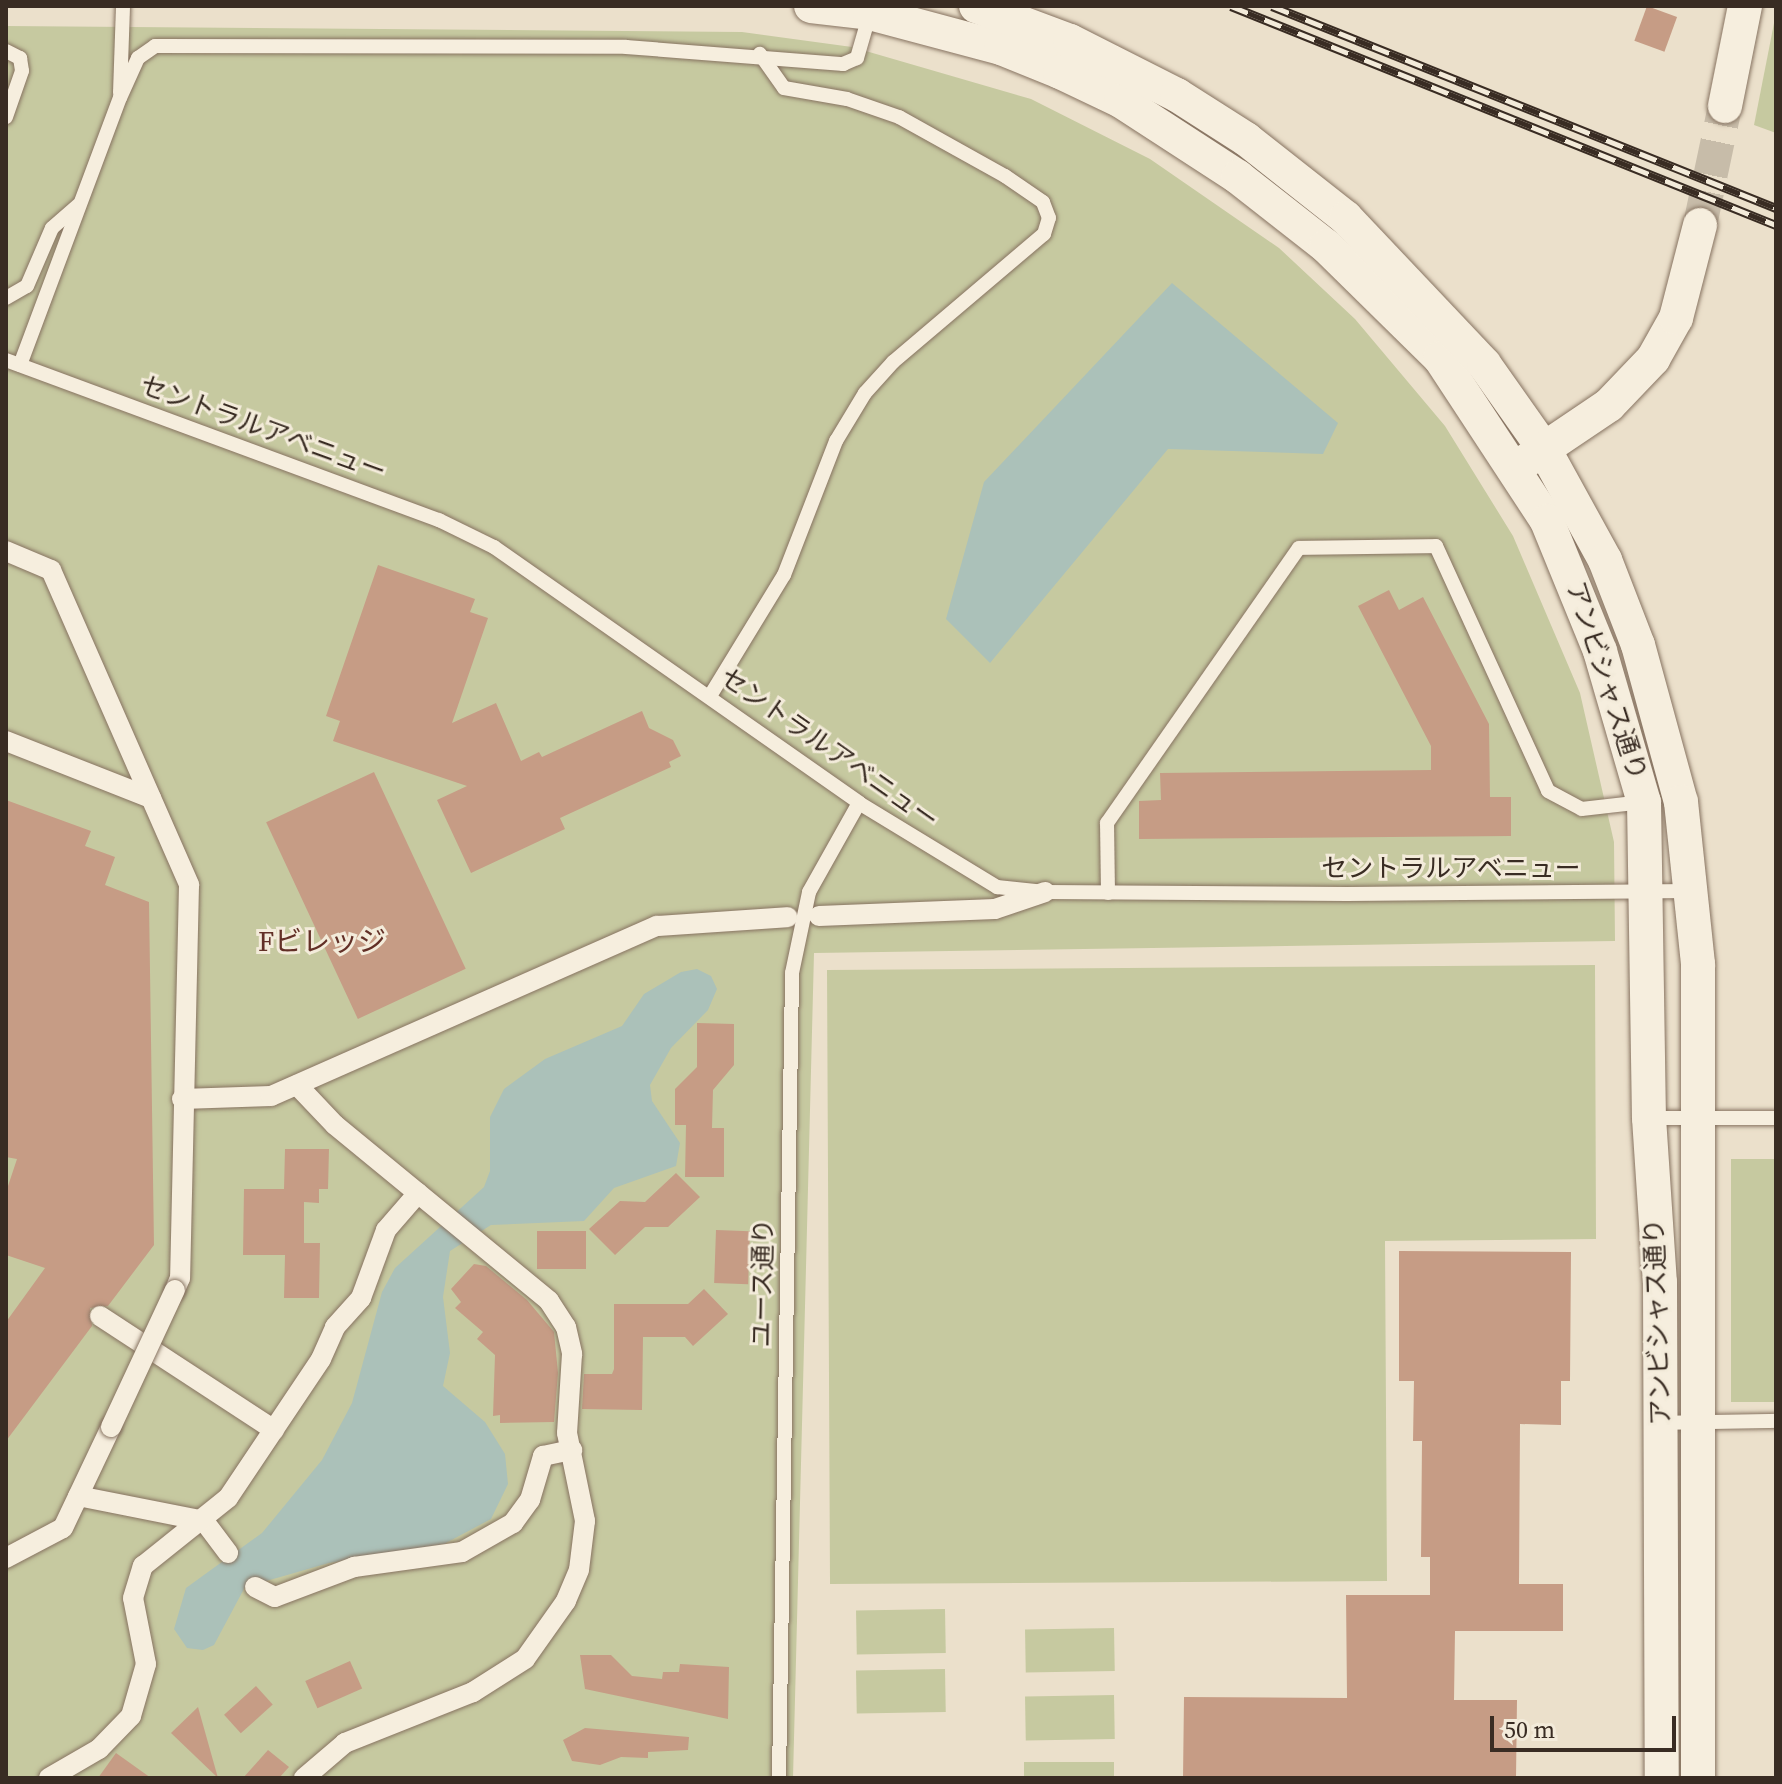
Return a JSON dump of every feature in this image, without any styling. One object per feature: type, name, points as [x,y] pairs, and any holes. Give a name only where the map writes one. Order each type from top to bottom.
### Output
[{"type":"street","name":"アンビシャス通り","points":[[811,6],[870,13],[1001,48],[1121,101],[1238,177],[1326,246],[1440,358],[1516,468],[1576,583],[1626,726],[1644,802],[1649,1118],[1660,1282],[1662,1778]]},
{"type":"street","name":"アンビシャス通り","points":[[976,6],[1070,41],[1177,95],[1298,178],[1385,254],[1484,364],[1544,449],[1605,560],[1638,645],[1681,802],[1692,891],[1699,1119],[1698,1778]]},
{"type":"street","points":[[1725,106],[1745,6]]},
{"type":"street","points":[[1516,468],[1609,405],[1653,359],[1676,318],[1700,225]]},
{"type":"street","points":[[6,551],[51,570],[189,885],[180,1278],[63,1528],[6,1558]]},
{"type":"street","points":[[6,741],[151,798]]},
{"type":"street","points":[[819,916],[995,909],[1045,892]]},
{"type":"street","points":[[182,1099],[271,1096],[629,935],[683,921],[788,917]]},
{"type":"street","points":[[297,1085],[335,1125],[549,1301],[566,1327],[572,1354],[567,1412],[582,1493],[584,1542],[566,1601],[538,1647],[508,1674],[473,1692],[345,1743],[304,1778]]},
{"type":"street","points":[[49,1778],[99,1749],[131,1716],[146,1664],[134,1618],[137,1580],[164,1546],[204,1521],[228,1498],[321,1359],[335,1327],[361,1298],[386,1230],[418,1193]]},
{"type":"street","points":[[100,1316],[274,1430]]},
{"type":"street","points":[[255,1587],[275,1597],[354,1567],[462,1552],[513,1523],[530,1500],[543,1456],[572,1450]]},
{"type":"street","points":[[78,1496],[204,1521],[228,1553]]},
{"type":"lane","points":[[120,98],[123,6]]},
{"type":"lane","points":[[13,362],[81,202],[120,98],[145,51],[169,45],[626,47],[760,54],[843,64],[857,58],[870,13]]},
{"type":"lane","points":[[6,51],[20,58],[22,71],[6,117]]},
{"type":"lane","points":[[710,696],[784,575],[836,441],[865,393],[893,362],[1044,234],[1049,218],[1043,202],[1005,176],[899,117],[847,99],[784,88],[760,54]]},
{"type":"lane","points":[[6,298],[27,286],[52,228],[81,202]]},
{"type":"lane","name":"セントラルアベニュー","points":[[13,362],[451,524],[494,547],[859,803],[997,887],[1045,892],[1108,893],[1692,891]]},
{"type":"lane","points":[[1108,893],[1107,823],[1299,548],[1436,546],[1548,791],[1582,809],[1644,802]]},
{"type":"lane","name":"ユース通り","points":[[779,1778],[792,973],[809,892],[859,803]]},
{"type":"lane","points":[[1649,1118],[1776,1118]]},
{"type":"lane","points":[[1661,1423],[1776,1421]]},
{"type":"green space","points":[[1776,13],[1776,133],[1754,125]]},
{"type":"green space","points":[[6,26],[742,32],[852,47],[1031,99],[1150,159],[1279,248],[1355,319],[1445,426],[1513,536],[1580,693],[1614,842],[1615,941],[814,953],[793,1778],[6,1778]]},
{"type":"green space","points":[[1595,965],[1596,1239],[1385,1241],[1387,1581],[830,1584],[827,970]]},
{"type":"green space","points":[[1731,1159],[1776,1159],[1776,1402],[1731,1402]]},
{"type":"green space","points":[[945,1609],[946,1653],[857,1655],[856,1611]]},
{"type":"green space","points":[[1114,1628],[1115,1671],[1026,1673],[1025,1630]]},
{"type":"green space","points":[[945,1669],[946,1712],[857,1714],[856,1671]]},
{"type":"green space","points":[[1114,1695],[1115,1739],[1026,1741],[1025,1697]]},
{"type":"green space","points":[[1024,1762],[1114,1762],[1114,1778],[1024,1778]]},
{"type":"water","points":[[1172,283],[1338,423],[1323,454],[1168,449],[990,663],[946,619],[984,482]]},
{"type":"water","points":[[697,969],[711,976],[717,989],[708,1010],[671,1048],[650,1085],[652,1101],[680,1143],[676,1166],[614,1188],[584,1221],[491,1225],[450,1251],[443,1297],[450,1353],[443,1386],[485,1422],[505,1454],[508,1484],[491,1519],[444,1544],[329,1563],[245,1587],[214,1645],[203,1650],[187,1648],[174,1629],[186,1588],[262,1533],[322,1460],[352,1403],[382,1292],[395,1268],[484,1187],[490,1171],[490,1117],[504,1089],[545,1059],[622,1026],[644,994],[681,972]]},
{"type":"building","points":[[1647,6],[1677,17],[1664,52],[1634,41]]},
{"type":"building","points":[[378,565],[475,599],[470,612],[488,618],[452,723],[496,703],[521,761],[539,752],[542,757],[642,711],[649,728],[673,740],[681,756],[669,762],[671,767],[560,818],[565,829],[471,873],[437,800],[467,786],[333,741],[340,721],[326,716]]},
{"type":"building","points":[[1389,590],[1399,610],[1423,597],[1489,724],[1490,797],[1511,797],[1511,836],[1139,839],[1139,801],[1161,800],[1160,773],[1431,770],[1431,746],[1358,606]]},
{"type":"building","points":[[374,772],[466,969],[358,1019],[266,822]]},
{"type":"building","points":[[6,800],[91,831],[85,846],[115,857],[105,885],[149,902],[154,1245],[108,1306],[90,1308],[92,1326],[6,1441],[6,1322],[45,1268],[6,1255],[6,1192],[17,1159],[6,1157]]},
{"type":"building","points":[[697,1023],[734,1024],[734,1065],[713,1090],[712,1128],[724,1128],[724,1177],[685,1177],[686,1125],[675,1125],[675,1089],[697,1067]]},
{"type":"building","points":[[285,1149],[329,1149],[328,1189],[319,1189],[319,1203],[304,1202],[304,1243],[320,1243],[319,1298],[284,1298],[285,1255],[243,1255],[244,1189],[284,1189]]},
{"type":"building","points":[[676,1173],[700,1197],[668,1227],[645,1227],[615,1255],[589,1229],[620,1201],[645,1202]]},
{"type":"building","points":[[716,1230],[750,1231],[748,1284],[714,1283]]},
{"type":"building","points":[[537,1231],[586,1231],[586,1269],[537,1269]]},
{"type":"building","points":[[1399,1251],[1571,1252],[1570,1381],[1561,1381],[1561,1425],[1520,1424],[1519,1584],[1563,1584],[1563,1631],[1455,1631],[1454,1700],[1517,1700],[1516,1778],[1183,1778],[1184,1697],[1347,1698],[1346,1595],[1430,1595],[1430,1557],[1421,1557],[1422,1441],[1413,1441],[1414,1381],[1399,1381]]},
{"type":"building","points":[[474,1264],[486,1266],[527,1300],[554,1332],[558,1373],[554,1422],[500,1423],[500,1415],[493,1416],[495,1355],[477,1339],[483,1332],[455,1308],[461,1302],[451,1289]]},
{"type":"building","points":[[704,1289],[728,1314],[693,1346],[685,1337],[643,1337],[642,1410],[582,1409],[584,1374],[612,1374],[614,1369],[614,1304],[688,1304]]},
{"type":"building","points":[[580,1655],[611,1655],[632,1676],[662,1679],[663,1672],[679,1672],[680,1664],[729,1667],[728,1719],[585,1689]]},
{"type":"building","points":[[350,1661],[362,1688],[317,1708],[305,1681]]},
{"type":"building","points":[[256,1686],[273,1705],[241,1733],[224,1715]]},
{"type":"building","points":[[198,1707],[218,1778],[171,1733]]},
{"type":"building","points":[[585,1728],[689,1737],[688,1750],[648,1752],[648,1758],[621,1757],[600,1765],[572,1761],[563,1740]]},
{"type":"building","points":[[268,1750],[289,1767],[279,1778],[243,1778]]},
{"type":"building","points":[[116,1753],[151,1778],[98,1778]]},
{"type":"tunnel","points":[[1700,225],[1725,106]]},
{"type":"railway","points":[[1231,6],[1776,225]]},
{"type":"railway","points":[[1272,6],[1776,208]]},
{"type":"district","name":"Fビレッジ","points":[[322,941]]}]
